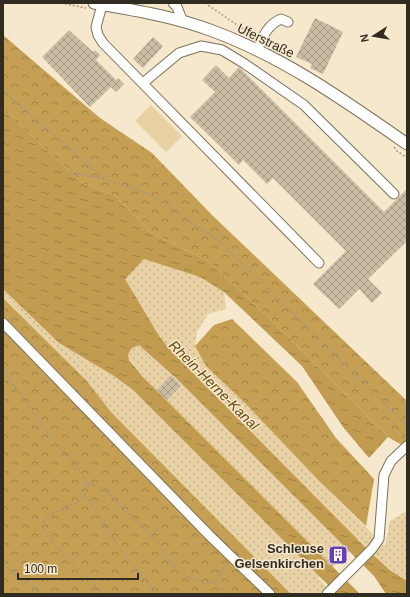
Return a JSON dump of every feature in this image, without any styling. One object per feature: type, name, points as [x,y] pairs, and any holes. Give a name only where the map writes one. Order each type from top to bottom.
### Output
[{"type":"main road","name":"Uferstraße","points":[[98,4],[183,22],[208,29],[257,50],[279,60],[315,82],[407,144]]},
{"type":"lane","points":[[173,3],[177,7],[183,22]]},
{"type":"lane","points":[[98,4],[96,27],[98,35],[103,43],[319,262]]},
{"type":"lane","points":[[257,50],[265,32],[271,25],[281,19],[288,22]]},
{"type":"lane","points":[[143,83],[180,54],[201,46],[222,50],[304,105],[394,194]]},
{"type":"lane","points":[[3,324],[270,594]]},
{"type":"lane","points":[[329,592],[372,549],[379,538],[384,476],[391,461],[407,446]]},
{"type":"path","points":[[3,91],[105,180]]},
{"type":"path","points":[[397,151],[407,158]]},
{"type":"path","points":[[70,172],[105,180],[151,195],[220,242],[407,424]]},
{"type":"path","points":[[3,371],[43,428],[86,478],[87,485],[85,496],[82,500],[75,505],[52,513],[44,522],[44,529],[52,542],[104,594]]},
{"type":"path","points":[[87,485],[95,485],[103,490],[144,528],[155,539],[177,573],[205,583],[213,582],[232,557]]},
{"type":"path","points":[[85,496],[121,550],[157,594]]},
{"type":"path","points":[[3,564],[18,578],[43,594]]},
{"type":"path","points":[[213,582],[228,594]]},
{"type":"shaded area","points":[[151,105],[182,136],[166,152],[135,121]]},
{"type":"shaded area","points":[[144,259],[200,277],[224,292],[226,309],[208,314],[197,332],[195,346],[206,366],[245,403],[318,480],[385,546],[390,521],[407,511],[407,581],[381,563],[358,539],[348,547],[343,545],[334,552],[327,561],[327,564],[330,566],[318,578],[326,586],[329,585],[337,594],[291,594],[111,412],[86,380],[3,298],[3,289],[59,343],[114,376],[133,390],[150,406],[160,396],[129,359],[128,354],[132,348],[139,345],[177,379],[172,352],[159,336],[124,279]]},
{"type":"green space","points":[[3,35],[100,118],[152,153],[213,216],[407,401],[407,448],[388,437],[270,319],[208,261],[151,233],[115,196],[82,183],[3,109]]},
{"type":"green space","points":[[3,298],[86,380],[111,412],[291,594],[3,594]]},
{"type":"green space","points":[[232,319],[297,382],[336,438],[374,479],[366,526],[318,480],[245,403],[206,366],[195,346],[214,325]]},
{"type":"water","points":[[3,109],[82,183],[115,196],[151,233],[208,261],[270,319],[388,437],[369,458],[343,427],[302,366],[224,292],[200,277],[144,259],[125,279],[159,336],[172,352],[373,555],[390,570],[407,581],[407,594],[386,594],[374,576],[177,379],[139,345],[132,348],[128,354],[129,360],[144,378],[360,594],[337,594],[133,390],[114,376],[59,343],[3,289]]},
{"type":"building","points":[[315,18],[343,32],[323,74],[310,68],[312,64],[296,57]]},
{"type":"building","points":[[69,30],[93,52],[95,50],[100,55],[96,60],[116,80],[118,78],[124,84],[116,92],[111,87],[90,107],[42,57]]},
{"type":"building","points":[[153,37],[163,46],[143,68],[133,59]]},
{"type":"building","points":[[216,65],[229,78],[239,67],[384,212],[407,189],[407,241],[368,279],[382,293],[372,303],[359,289],[339,309],[313,284],[346,251],[273,178],[267,184],[243,160],[239,165],[190,117],[215,92],[202,80]]},
{"type":"building","points":[[171,375],[181,386],[167,400],[157,390]]},
{"type":"building","name":"Schleuse Gelsenkirchen","points":[[343,545],[348,547],[349,551],[343,559],[333,566],[327,564],[327,561],[334,552]]},
{"type":"place","name":"Schleuse Gelsenkirchen","points":[[338,555]]},
{"type":"water label","name":"Rhein-Herne-Kanal","points":[[214,385]]}]
